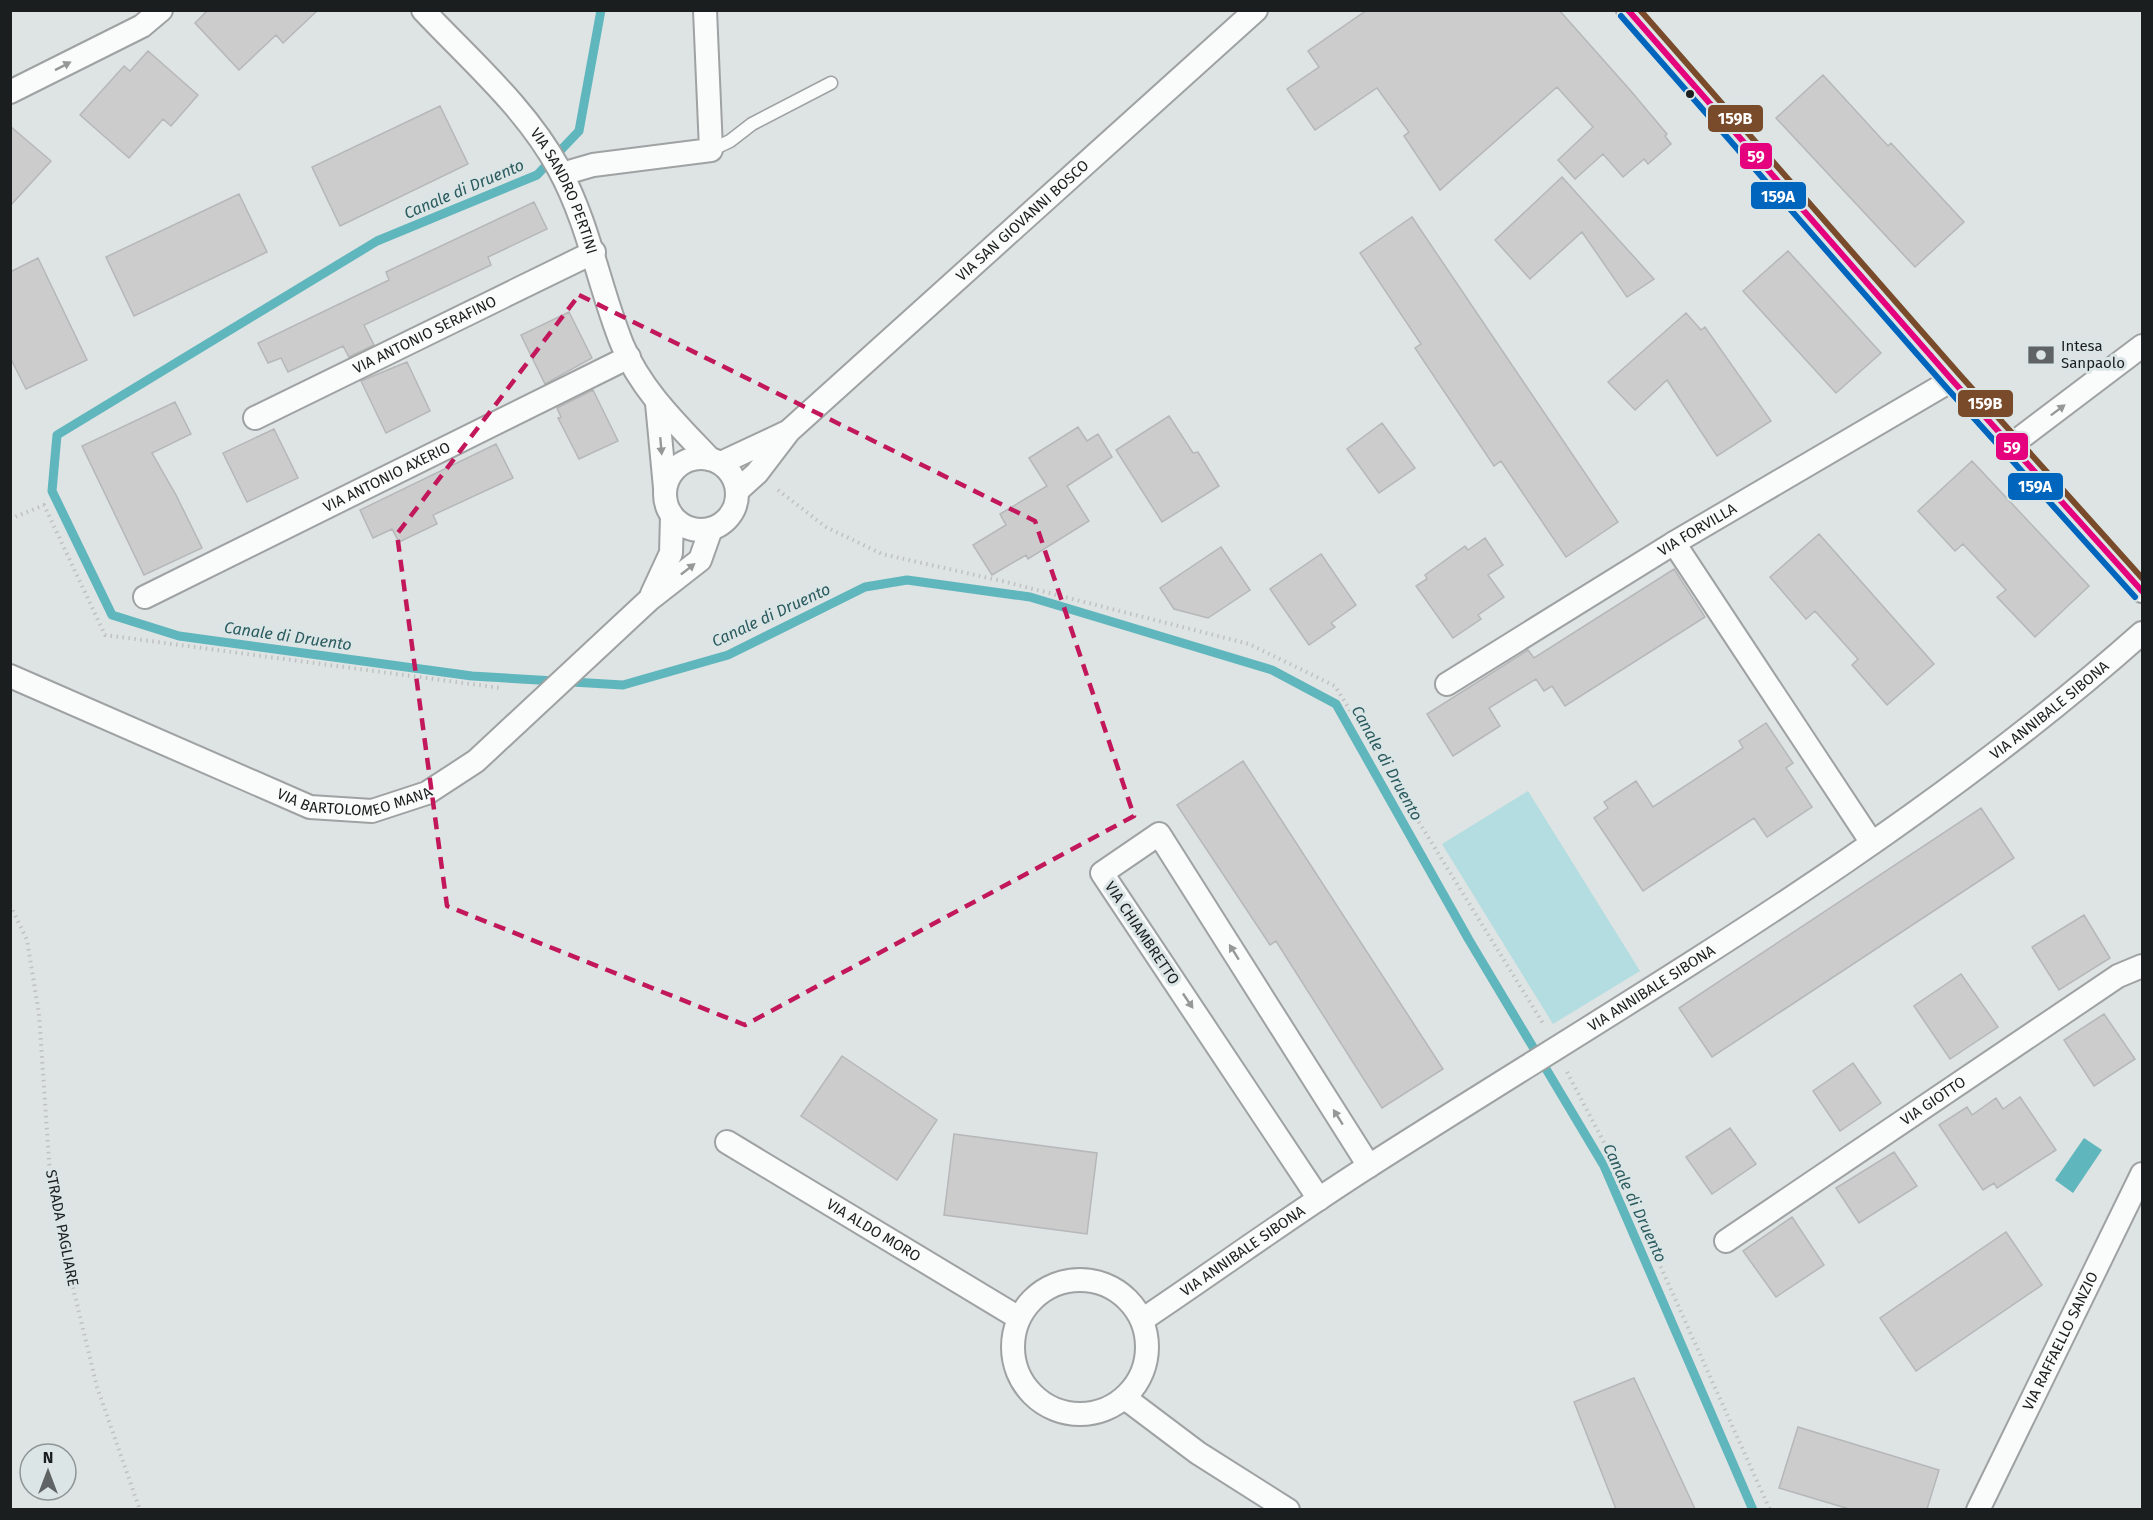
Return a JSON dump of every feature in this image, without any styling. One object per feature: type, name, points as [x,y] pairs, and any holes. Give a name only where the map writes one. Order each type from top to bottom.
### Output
[{"type":"street","points":[[10,92],[142,26],[161,10]]},
{"type":"street","name":"VIA SANDRO PERTINI","points":[[423,10],[544,142],[560,171],[594,252],[623,345],[629,357],[657,403],[716,461]]},
{"type":"street","points":[[560,171],[711,150],[705,10]]},
{"type":"street","name":"VIA SAN GIOVANNI BOSCO","points":[[737,490],[757,473],[789,431],[1256,10]]},
{"type":"street","points":[[1628,10],[1952,380],[2142,591]]},
{"type":"street","name":"VIA ANTONIO SERAFINO","points":[[255,418],[594,252]]},
{"type":"street","points":[[2011,445],[2142,346]]},
{"type":"street","name":"VIA ANTONIO AXERIO","points":[[145,597],[629,357]]},
{"type":"street","name":"VIA FORVILLA","points":[[1447,684],[1674,543],[1952,380]]},
{"type":"street","name":"VIA SANDRO PERTINI","points":[[657,403],[665,489]]},
{"type":"street","name":"VIA SAN GIOVANNI BOSCO","points":[[716,461],[789,431]]},
{"type":"street","points":[[686,461],[716,461],[734,480],[737,490],[733,512],[727,519],[711,529],[690,528],[672,516],[667,508],[665,489],[668,477],[686,461]]},
{"type":"street","name":"VIA BARTOLOMEO MANA","points":[[650,599],[671,553],[672,516]]},
{"type":"street","name":"VIA BARTOLOMEO MANA","points":[[10,676],[310,807],[372,811],[427,793],[476,762],[650,599],[700,560],[711,529]]},
{"type":"street","points":[[1674,543],[1872,843]]},
{"type":"street","name":"VIA ANNIBALE SIBONA","points":[[1142,1320],[1319,1199],[1667,981],[1872,843],[2005,748],[2142,633]]},
{"type":"street","name":"VIA CHIAMBRETTO","points":[[1319,1199],[1102,873],[1159,834],[1370,1166]]},
{"type":"street","name":"VIA GIOTTO","points":[[1726,1241],[2118,976],[2142,966]]},
{"type":"street","name":"VIA ALDO MORO","points":[[727,1142],[1019,1318]]},
{"type":"street","name":"VIA RAFFAELLO SANZIO","points":[[1978,1509],[2142,1174]]},
{"type":"street","points":[[1081,1280],[1100,1283],[1118,1292],[1132,1304],[1142,1320],[1148,1341],[1147,1362],[1139,1382],[1125,1398],[1102,1412],[1076,1415],[1051,1408],[1030,1393],[1016,1370],[1013,1344],[1019,1318],[1030,1302],[1045,1290],[1062,1282],[1081,1280]]},
{"type":"street","points":[[1125,1398],[1198,1453],[1288,1509]]},
{"type":"lane","points":[[711,150],[730,141],[752,124],[831,83]]},
{"type":"path","points":[[757,473],[826,527],[882,554],[1002,581],[1249,644],[1335,686],[1543,1023],[1553,1051],[1610,1154],[1770,1509]]},
{"type":"path","points":[[10,519],[44,506],[105,635],[501,688]]},
{"type":"path","name":"STRADA PAGLIARE","points":[[10,905],[27,940],[39,1014],[51,1189],[62,1242],[97,1387],[140,1509]]},
{"type":"highlighted area","points":[[579,295],[1035,521],[1134,816],[745,1025],[447,906],[397,534]]},
{"type":"shaded area","points":[[1528,791],[1640,971],[1553,1024],[1442,844]]},
{"type":"water","points":[[2084,1138],[2102,1150],[2073,1193],[2055,1180]]},
{"type":"building","points":[[208,10],[318,10],[283,43],[276,35],[239,70],[195,23]]},
{"type":"building","points":[[1367,10],[1559,10],[1667,134],[1665,136],[1671,144],[1648,164],[1644,159],[1623,177],[1603,154],[1575,179],[1558,160],[1593,127],[1557,87],[1440,190],[1404,136],[1409,132],[1377,88],[1315,130],[1287,89],[1319,67],[1308,51]]},
{"type":"building","points":[[148,51],[198,95],[171,126],[163,119],[129,158],[80,115],[124,66],[130,71]]},
{"type":"building","points":[[1823,75],[1888,146],[1891,143],[1964,222],[1915,267],[1776,118]]},
{"type":"building","points":[[440,106],[468,164],[340,226],[312,167]]},
{"type":"building","points":[[10,126],[51,161],[10,206]]},
{"type":"building","points":[[1562,177],[1654,279],[1627,297],[1582,232],[1530,279],[1495,240]]},
{"type":"building","points":[[239,194],[267,252],[134,316],[106,257]]},
{"type":"building","points":[[534,202],[547,229],[488,257],[491,265],[364,325],[374,345],[349,357],[343,346],[288,372],[281,358],[268,363],[258,343],[389,280],[386,272]]},
{"type":"building","points":[[1412,217],[1618,522],[1566,557],[1501,461],[1494,466],[1415,348],[1421,344],[1360,253]]},
{"type":"building","points":[[1788,251],[1881,353],[1836,393],[1743,291]]},
{"type":"building","points":[[38,258],[87,360],[26,389],[10,357],[10,272]]},
{"type":"building","points":[[569,312],[592,358],[545,384],[521,335]]},
{"type":"building","points":[[1686,313],[1701,330],[1705,327],[1771,421],[1717,456],[1667,380],[1635,410],[1608,382]]},
{"type":"building","points":[[407,362],[430,411],[386,433],[361,381]]},
{"type":"building","points":[[593,390],[618,441],[579,459],[558,418],[561,417],[557,408]]},
{"type":"building","points":[[175,402],[191,434],[152,453],[202,548],[144,575],[82,446]]},
{"type":"building","points":[[1169,416],[1193,453],[1198,452],[1219,486],[1162,522],[1116,450]]},
{"type":"building","points":[[1382,423],[1415,468],[1379,493],[1347,449]]},
{"type":"building","points":[[1078,427],[1087,441],[1098,434],[1112,457],[1067,486],[1089,521],[1028,559],[1026,555],[992,575],[973,545],[1006,525],[1000,514],[1047,486],[1029,458]]},
{"type":"building","points":[[274,429],[298,478],[247,502],[223,453]]},
{"type":"building","points":[[496,444],[513,478],[433,515],[437,524],[399,542],[392,529],[373,538],[360,510]]},
{"type":"building","points":[[1972,461],[2089,586],[2035,637],[1997,597],[2006,590],[1963,544],[1955,551],[1918,511]]},
{"type":"building","points":[[1819,534],[1934,664],[1887,705],[1852,665],[1858,659],[1815,611],[1806,619],[1770,577]]},
{"type":"building","points":[[1485,538],[1503,565],[1488,575],[1504,597],[1478,615],[1481,619],[1453,638],[1416,586],[1427,579],[1425,575],[1465,546],[1468,550]]},
{"type":"building","points":[[1221,547],[1250,590],[1208,618],[1174,609],[1160,588]]},
{"type":"building","points":[[1321,554],[1356,605],[1331,623],[1335,627],[1309,645],[1270,589]]},
{"type":"building","points":[[1674,569],[1705,617],[1565,706],[1552,686],[1544,691],[1536,679],[1489,708],[1500,726],[1453,756],[1427,714],[1528,650],[1534,658]]},
{"type":"building","points":[[1766,723],[1793,763],[1786,768],[1812,807],[1767,837],[1754,818],[1643,891],[1594,818],[1608,808],[1604,802],[1636,781],[1653,807],[1743,748],[1739,741]]},
{"type":"building","points":[[1243,761],[1443,1069],[1382,1108],[1276,941],[1270,945],[1177,805]]},
{"type":"building","points":[[1981,808],[2014,858],[1712,1057],[1679,1008]]},
{"type":"building","points":[[2084,915],[2110,958],[2059,990],[2032,947]]},
{"type":"building","points":[[1961,974],[1998,1027],[1950,1059],[1914,1006]]},
{"type":"building","points":[[2104,1014],[2135,1059],[2094,1086],[2064,1040]]},
{"type":"building","points":[[842,1056],[937,1120],[897,1180],[801,1116]]},
{"type":"building","points":[[1853,1063],[1881,1103],[1840,1131],[1813,1091]]},
{"type":"building","points":[[2020,1097],[2056,1150],[1997,1188],[1994,1183],[1983,1190],[1939,1125],[1967,1107],[1972,1115],[1996,1098],[2003,1109]]},
{"type":"building","points":[[1730,1128],[1756,1164],[1712,1194],[1686,1157]]},
{"type":"building","points":[[954,1134],[1097,1153],[1087,1234],[944,1215]]},
{"type":"building","points":[[1894,1152],[1917,1186],[1859,1223],[1836,1188]]},
{"type":"building","points":[[1792,1217],[1824,1265],[1776,1297],[1743,1251]]},
{"type":"building","points":[[2006,1232],[2042,1285],[1916,1371],[1880,1318]]},
{"type":"building","points":[[1634,1378],[1695,1509],[1616,1509],[1574,1402]]},
{"type":"building","points":[[1798,1427],[1939,1470],[1927,1509],[1849,1509],[1779,1488]]},
{"type":"waterway","name":"Canale di Druento","points":[[601,10],[579,131],[537,175],[377,241],[57,435],[52,491],[112,615],[179,636],[472,676],[623,685],[728,655],[865,587],[907,580],[1030,597],[1272,670],[1336,704],[1469,940],[1604,1166],[1753,1510]]},
{"type":"transit line","name":"59","points":[[1628,10],[1952,380],[2142,591]]},
{"type":"transit line","name":"159B","points":[[1640,10],[1959,374],[2142,578]]},
{"type":"transit line","name":"159A","points":[[1621,16],[1945,386],[2135,597]]},
{"type":"place","name":"Intesa Sanpaolo","points":[[2041,355]]}]
